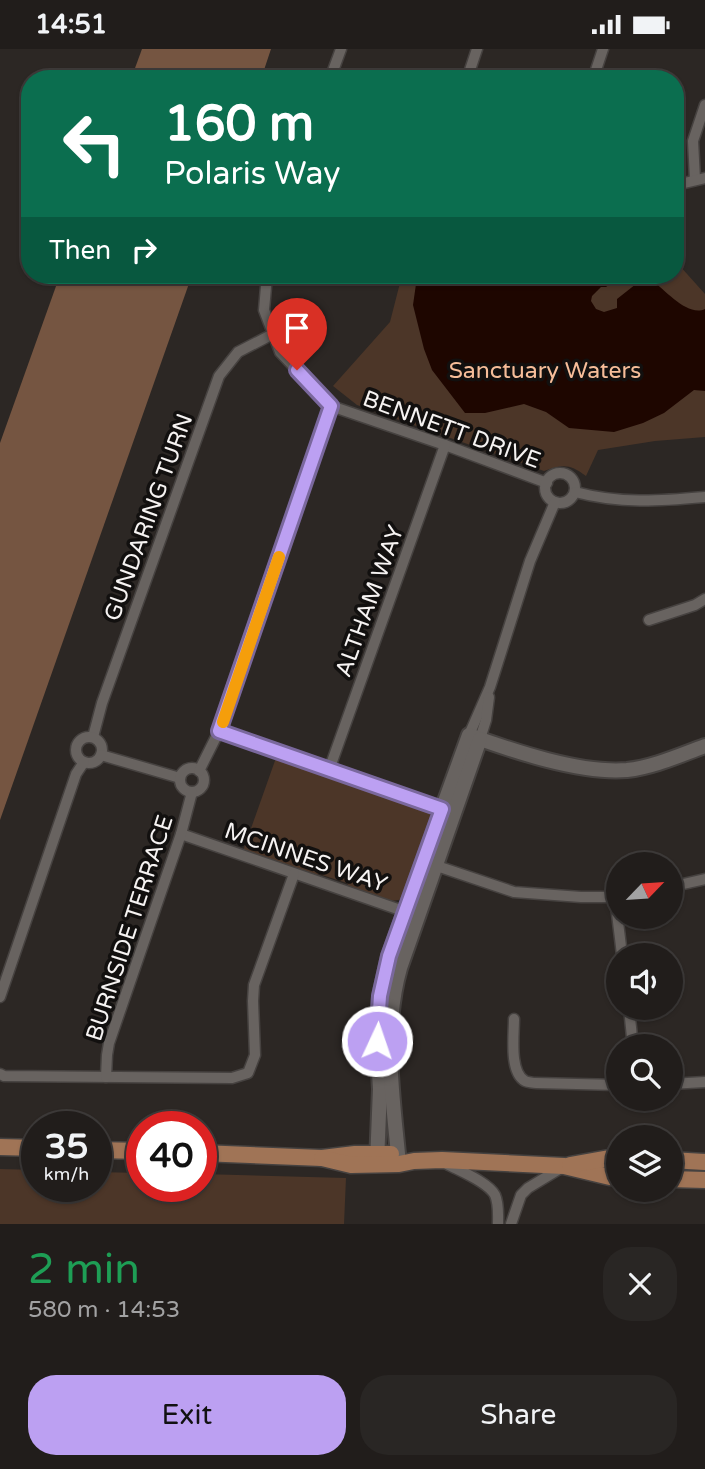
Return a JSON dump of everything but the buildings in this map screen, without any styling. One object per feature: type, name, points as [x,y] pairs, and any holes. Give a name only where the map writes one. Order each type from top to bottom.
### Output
[{"type":"main road","points":[[0,1147],[21,1148]]},
{"type":"main road","points":[[217,1154],[322,1158],[351,1165],[378,1159],[564,1165],[606,1158]]},
{"type":"main road","points":[[683,1161],[705,1162]]},
{"type":"main road","points":[[564,1165],[606,1176]]},
{"type":"main road","points":[[683,1179],[705,1180]]},
{"type":"street","points":[[333,70],[341,49]]},
{"type":"street","points":[[470,70],[477,49]]},
{"type":"street","points":[[596,70],[603,49]]},
{"type":"street","points":[[700,178],[693,141],[705,105]]},
{"type":"street","name":"BENNETT DRIVE","points":[[266,284],[264,310],[280,352],[331,406],[547,483]]},
{"type":"street","name":"GUNDARING TURN","points":[[0,997],[76,774],[85,762],[78,756],[77,746],[82,739],[93,737],[102,703],[219,376],[238,352],[273,334]]},
{"type":"street","name":"BURNSIDE TERRACE","points":[[180,778],[181,786],[187,791],[196,791],[202,786],[200,771],[219,731],[331,406]]},
{"type":"street","name":"ALTHAM WAY","points":[[329,770],[445,445]]},
{"type":"street","name":"BENNETT DRIVE","points":[[555,502],[547,496],[545,487],[551,476],[564,473],[575,484],[575,492],[598,498],[648,502],[705,497]]},
{"type":"street","points":[[378,1159],[390,1029],[385,1008],[400,968],[412,914],[475,737],[486,720],[490,687],[530,561],[555,502],[565,503],[575,492]]},
{"type":"street","points":[[649,620],[695,605],[705,599]]},
{"type":"street","points":[[219,731],[448,811]]},
{"type":"street","points":[[85,762],[95,761],[101,755],[102,747],[93,737]]},
{"type":"street","points":[[475,737],[537,757],[595,770],[628,770],[657,764],[705,745]]},
{"type":"street","points":[[101,755],[180,778],[188,769],[200,771]]},
{"type":"street","name":"BURNSIDE TERRACE","points":[[106,1077],[109,1044],[181,834],[192,792]]},
{"type":"street","name":"MCINNES WAY","points":[[181,834],[412,914]]},
{"type":"street","points":[[429,863],[514,892],[606,897]]},
{"type":"street","points":[[0,1074],[232,1079],[248,1073],[255,1055],[254,985],[294,874]]},
{"type":"street","points":[[683,884],[705,879]]},
{"type":"street","points":[[514,1019],[514,1066],[519,1076],[526,1081],[606,1085]]},
{"type":"street","points":[[683,1083],[705,1082]]},
{"type":"street","points":[[386,1091],[396,1139],[404,1160]]},
{"type":"street","points":[[442,1160],[486,1185],[495,1194],[498,1224]]},
{"type":"street","points":[[511,1224],[521,1195],[564,1165]]},
{"type":"green space","name":"Sanctuary Waters","points":[[684,271],[705,294],[705,437],[598,450],[586,476],[566,466],[544,471],[357,405],[333,386],[390,322],[400,284],[684,284]]},
{"type":"green space","points":[[277,755],[349,781],[351,785],[378,795],[383,793],[424,807],[431,816],[432,824],[404,898],[376,898],[349,887],[347,883],[243,851]]},
{"type":"green space","points":[[0,1169],[21,1170],[21,1202],[112,1202],[112,1172],[126,1173],[126,1202],[217,1202],[217,1174],[346,1178],[344,1224],[0,1224]]},
{"type":"shaded area","points":[[142,49],[271,49],[264,70],[134,70]]},
{"type":"shaded area","points":[[57,284],[189,284],[0,820],[0,443]]},
{"type":"shaded area","name":"Sanctuary Waters","points":[[416,284],[610,284],[601,287],[592,296],[591,301],[596,309],[604,312],[617,308],[617,299],[636,284],[657,284],[685,306],[698,311],[705,309],[705,391],[694,390],[664,413],[614,432],[569,428],[546,412],[524,404],[485,413],[465,413],[432,370],[413,305]]},
{"type":"slow traffic","points":[[223,722],[279,557]]},
{"type":"route","points":[[297,370],[331,406],[219,731],[442,809],[389,956],[380,996],[377,1041]]}]
